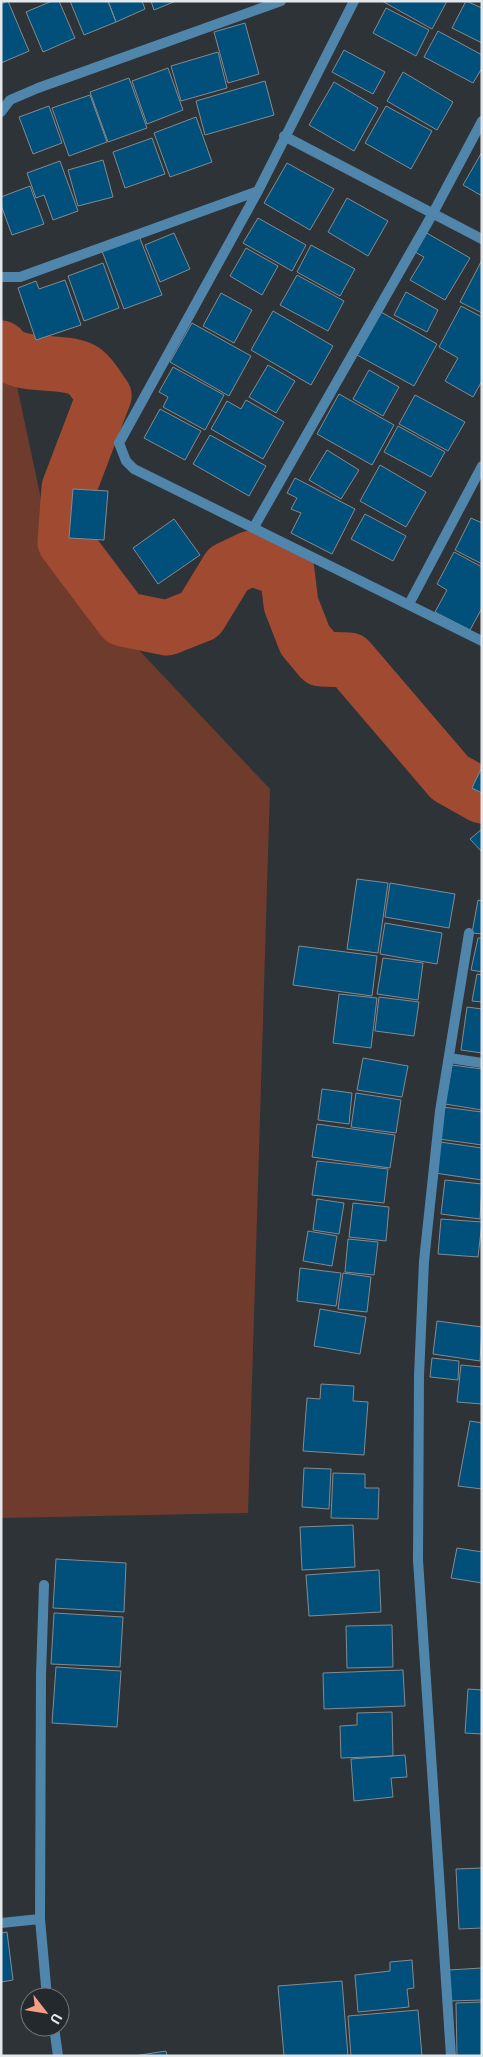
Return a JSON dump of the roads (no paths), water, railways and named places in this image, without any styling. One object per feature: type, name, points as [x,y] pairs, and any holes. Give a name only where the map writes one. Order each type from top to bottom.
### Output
[{"type":"street","points":[[1,112],[10,100],[38,88],[281,1]]},
{"type":"street","points":[[354,1],[284,136],[258,191],[119,443],[126,461],[134,469],[482,641]]},
{"type":"street","points":[[254,527],[432,215],[482,120]]},
{"type":"street","points":[[284,136],[432,215],[482,239]]},
{"type":"street","points":[[1,277],[20,277],[258,191]]},
{"type":"street","points":[[408,604],[482,466]]},
{"type":"street","points":[[451,2056],[418,1560],[419,1376],[424,1261],[440,1111],[469,933]]},
{"type":"street","points":[[449,1058],[482,1063]]},
{"type":"street","points":[[44,1585],[41,1675],[40,1919],[46,1987]]},
{"type":"street","points":[[1,1923],[40,1919]]},
{"type":"street","points":[[55,2037],[58,2056]]},
{"type":"waterway","points":[[1,348],[8,355],[17,359],[61,364],[81,369],[91,377],[104,396],[69,488],[65,542],[123,619],[167,628],[200,615],[228,569],[251,558],[287,571],[291,604],[305,640],[321,659],[349,660],[450,778],[482,796]]}]
